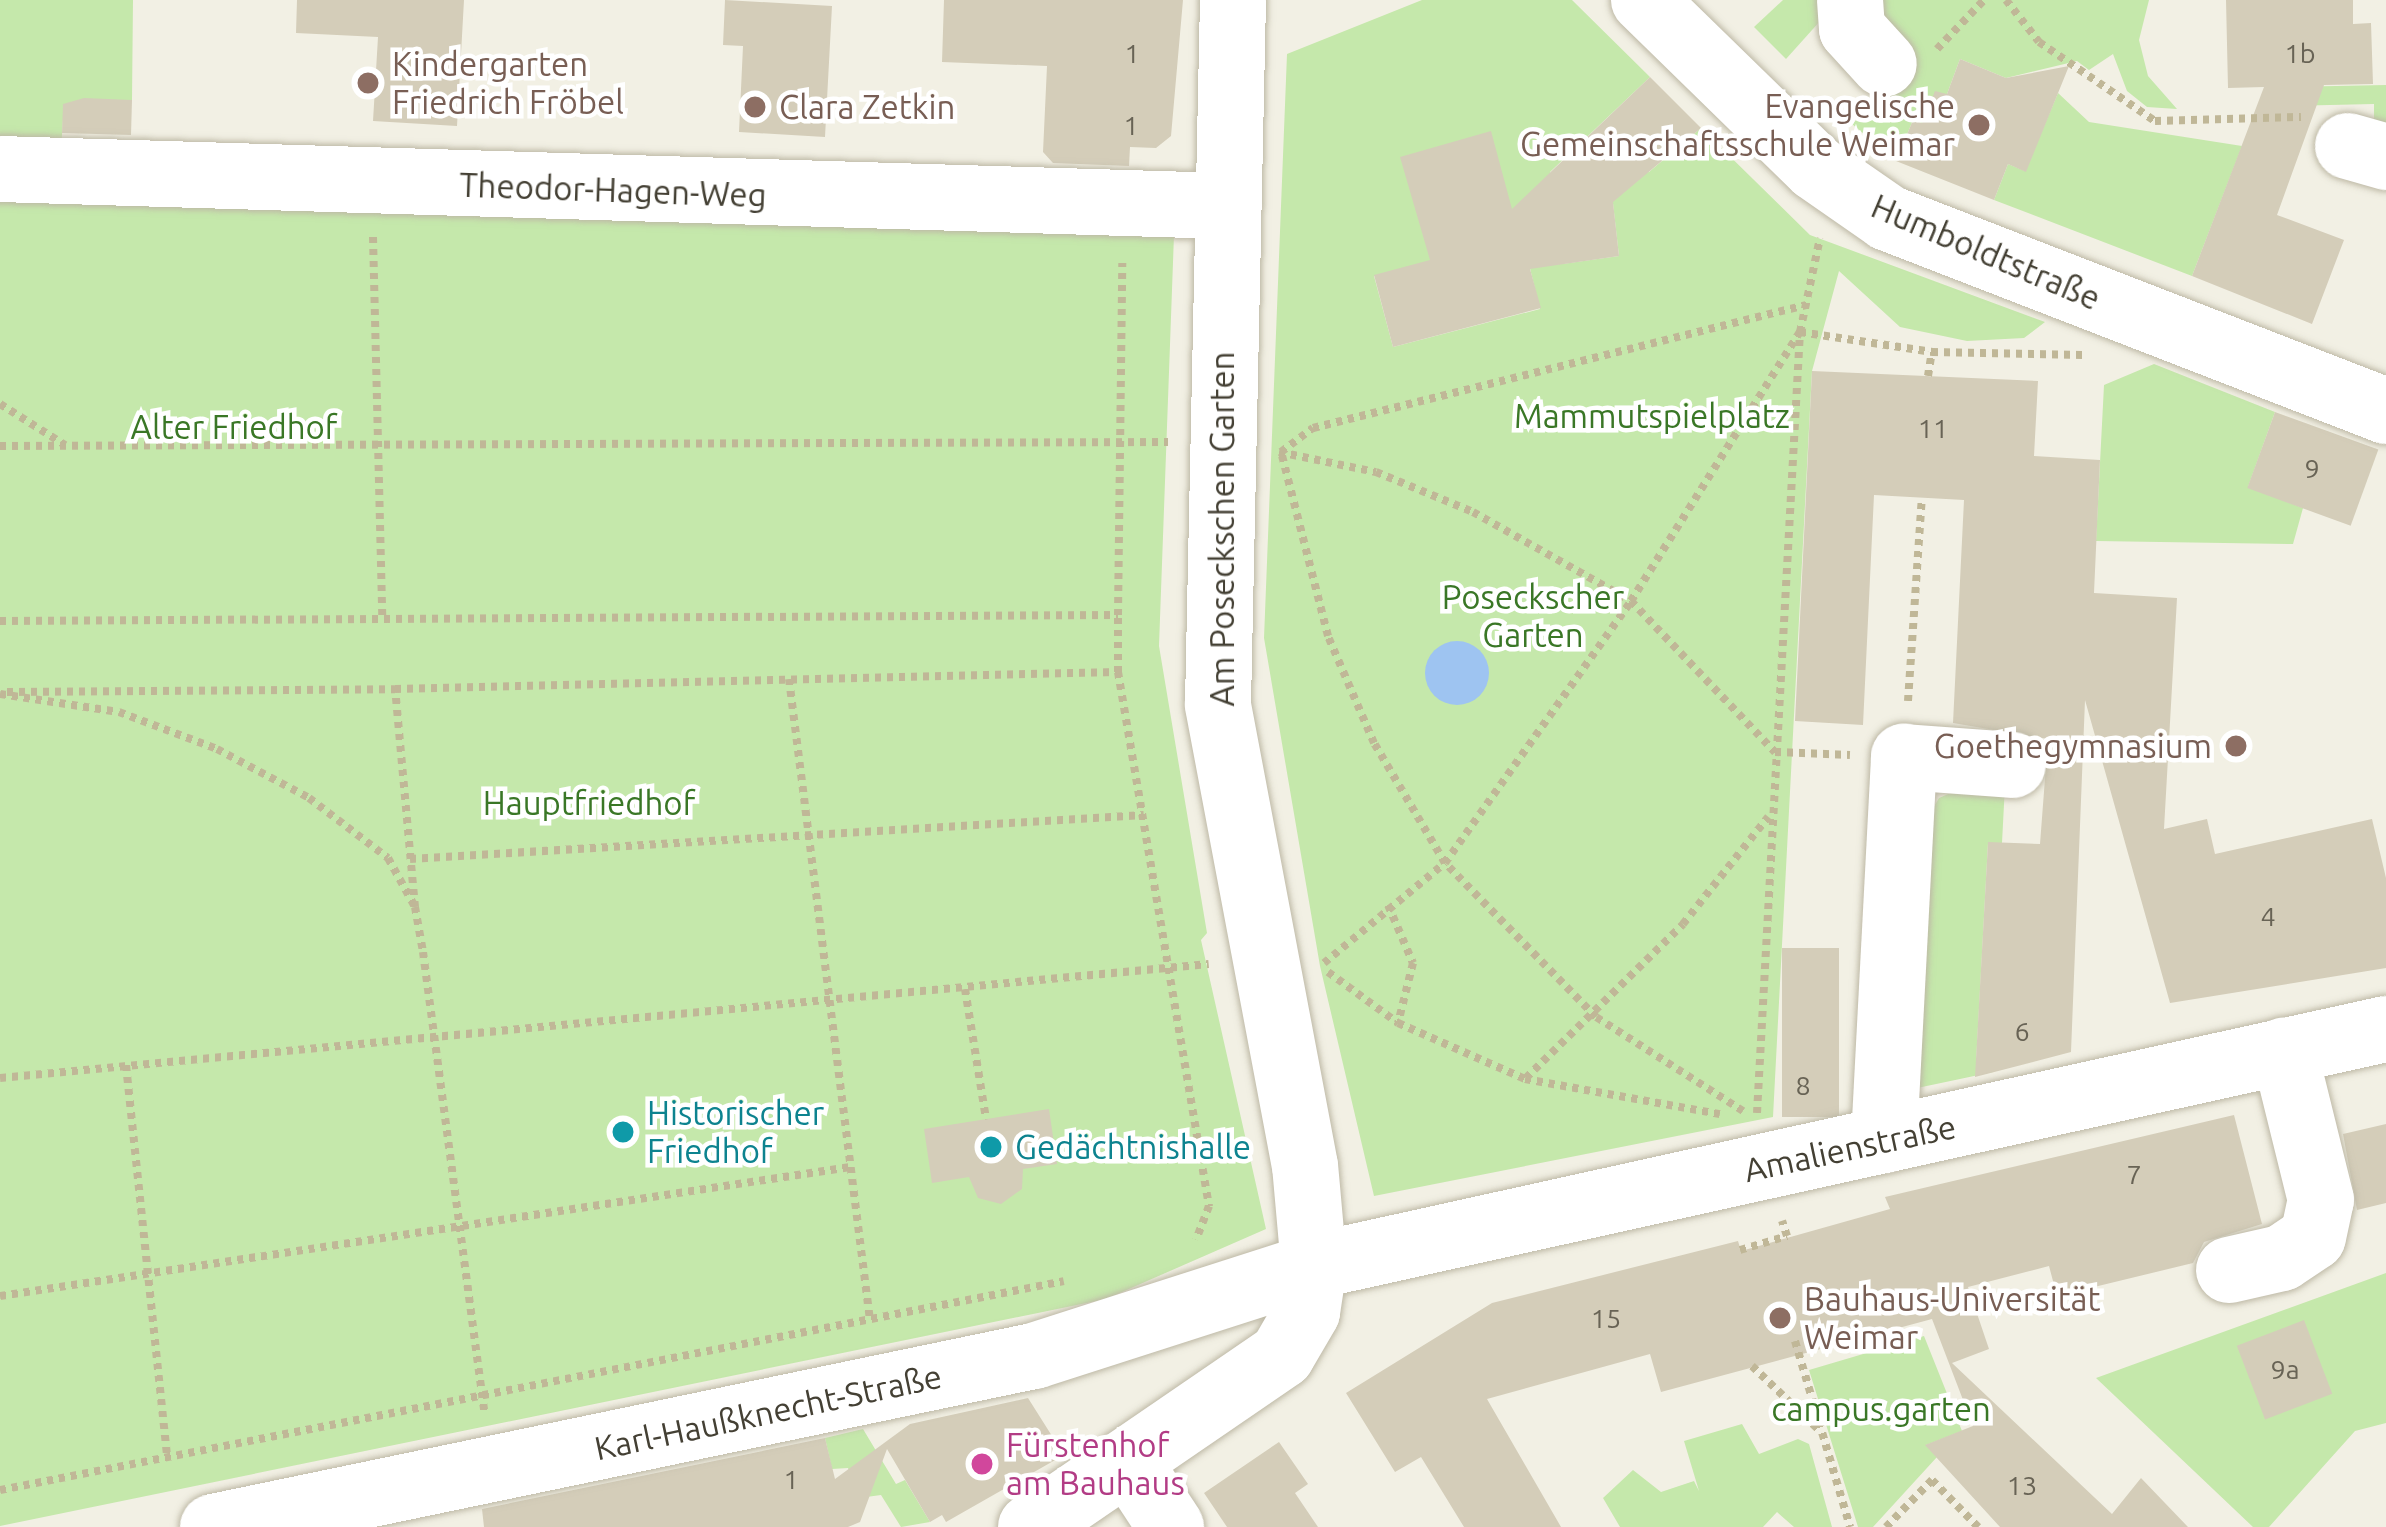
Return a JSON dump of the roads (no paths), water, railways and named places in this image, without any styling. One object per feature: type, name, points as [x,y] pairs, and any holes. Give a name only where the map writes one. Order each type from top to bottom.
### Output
[{"type":"street","name":"Am Poseckschen Garten","points":[[1233,0],[1218,704],[1294,970],[1314,1266]]},
{"type":"street","name":"Humboldtstraße","points":[[1644,0],[1816,168],[1888,218],[2386,410]]},
{"type":"street","points":[[1850,0],[1852,28],[1883,64]]},
{"type":"street","name":"Theodor-Hagen-Weg","points":[[0,169],[537,168],[879,183],[1226,206]]},
{"type":"street","points":[[1884,1140],[1904,757],[2013,765]]},
{"type":"street","name":"Amalienstraße","points":[[1314,1266],[2386,1029]]},
{"type":"street","points":[[2229,1270],[2282,1258],[2313,1237],[2321,1200],[2284,1051]]},
{"type":"street","points":[[1031,1527],[1131,1466],[1282,1355],[1307,1312],[1314,1266]]},
{"type":"street","name":"Karl-Haußknecht-Straße","points":[[213,1527],[1034,1356],[1314,1266]]},
{"type":"street","points":[[1131,1466],[1171,1527]]},
{"type":"water","points":[[1457,641],[1480,650],[1489,673],[1480,696],[1457,705],[1434,696],[1425,673],[1434,650]]},
{"type":"place","name":"Kindergarten Friedrich Fröbel","points":[[368,83]]},
{"type":"place","name":"Clara Zetkin","points":[[755,107]]},
{"type":"place","name":"Evangelische Gemeinschaftsschule Weimar","points":[[1979,125]]},
{"type":"place","name":"Goethegymnasium","points":[[2236,746]]},
{"type":"place","name":"Historischer Friedhof","points":[[623,1132]]},
{"type":"place","name":"Gedächtnishalle","points":[[991,1147]]},
{"type":"place","name":"Bauhaus-Universität Weimar","points":[[1780,1318]]},
{"type":"place","name":"Fürstenhof am Bauhaus","points":[[982,1464]]},
{"type":"park label","name":"Mammutspielplatz","points":[[1652,416]]},
{"type":"park label","name":"Alter Friedhof","points":[[234,427]]},
{"type":"park label","name":"Poseckscher Garten","points":[[1533,616]]},
{"type":"park label","name":"Hauptfriedhof","points":[[589,803]]},
{"type":"park label","name":"campus.garten","points":[[1881,1409]]}]
